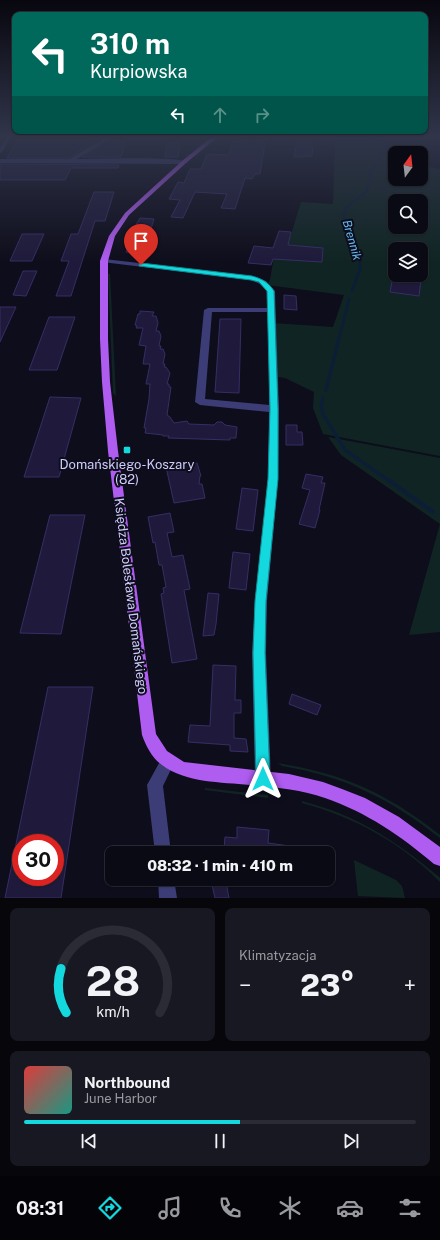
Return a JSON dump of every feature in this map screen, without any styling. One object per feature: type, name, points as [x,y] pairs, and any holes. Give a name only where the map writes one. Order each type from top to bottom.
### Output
[{"type":"main road","name":"Księdza Bolesława Domańskiego","points":[[167,178],[124,218],[112,236],[104,261],[104,339],[107,389],[147,723],[149,735],[156,750],[168,761]]},
{"type":"main road","points":[[168,761],[183,769],[263,779],[325,790],[373,810],[400,827],[440,858]]},
{"type":"street","points":[[104,261],[252,278],[267,285],[271,291],[274,409],[273,479],[261,601],[260,673],[263,779]]},
{"type":"street","points":[[271,310],[208,310],[200,402],[274,409]]},
{"type":"street","points":[[162,846],[155,785],[168,761]]},
{"type":"street","points":[[167,886],[168,898]]},
{"type":"green space","points":[[334,178],[388,178],[388,186],[428,186],[428,178],[440,178],[440,456],[323,434],[313,408],[314,392],[285,378],[273,376],[272,323],[333,327],[344,295],[267,285],[270,280],[275,251],[288,244],[301,202],[333,204]]},
{"type":"green space","points":[[108,274],[110,274],[116,396],[113,393]]},
{"type":"green space","points":[[328,437],[440,458],[440,524],[341,455]]},
{"type":"green space","points":[[440,524],[440,632],[409,635]]},
{"type":"green space","points":[[278,763],[324,773],[364,787],[421,820],[440,835],[440,838],[403,811],[366,791],[327,776],[282,766]]},
{"type":"green space","points":[[205,788],[268,795],[268,798],[205,790]]},
{"type":"green space","points":[[302,801],[341,814],[374,830],[422,863],[440,878],[440,882],[410,855],[376,833],[340,816],[302,803]]},
{"type":"green space","points":[[354,860],[396,880],[402,886],[405,898],[358,896]]},
{"type":"building","points":[[0,178],[66,178],[65,180],[0,180]]},
{"type":"building","points":[[186,178],[253,178],[245,178],[235,209],[221,208],[227,194],[195,192],[183,218],[171,217],[180,200],[169,199],[178,182],[184,183]]},
{"type":"building","points":[[94,192],[114,192],[105,221],[95,221],[71,296],[56,296],[69,261],[61,261],[71,234],[78,234]]},
{"type":"building","points":[[140,218],[154,219],[143,255],[126,252],[131,243],[125,243]]},
{"type":"building","points":[[279,231],[291,232],[288,245],[323,248],[322,262],[273,259],[271,265],[248,263],[254,246],[273,248]]},
{"type":"building","points":[[22,234],[44,234],[32,261],[10,261]]},
{"type":"building","points":[[23,271],[37,271],[26,296],[13,295]]},
{"type":"building","points":[[392,282],[421,282],[419,296],[390,292]]},
{"type":"building","points":[[284,295],[296,296],[297,310],[284,309]]},
{"type":"building","points":[[0,307],[16,307],[0,342]]},
{"type":"building","points":[[140,311],[154,312],[152,316],[156,316],[158,323],[156,331],[159,331],[161,336],[159,346],[161,346],[160,349],[163,349],[165,354],[163,364],[165,364],[164,367],[166,367],[170,373],[167,384],[171,387],[167,415],[174,423],[187,421],[189,424],[214,425],[217,422],[222,422],[225,425],[237,427],[236,438],[230,438],[230,440],[168,438],[169,436],[145,433],[146,428],[144,428],[150,384],[146,384],[150,364],[143,364],[146,346],[139,345],[143,328],[136,328],[137,326],[135,325]]},
{"type":"building","points":[[49,317],[75,317],[57,370],[29,370]]},
{"type":"building","points":[[220,319],[241,319],[239,393],[215,392]]},
{"type":"building","points":[[50,397],[81,398],[59,477],[24,477]]},
{"type":"building","points":[[286,425],[297,425],[297,432],[302,432],[303,445],[286,445]]},
{"type":"building","points":[[197,463],[201,476],[199,484],[202,484],[205,498],[174,503],[166,467]]},
{"type":"building","points":[[306,474],[323,477],[321,483],[325,483],[315,528],[299,524],[310,490],[302,488]]},
{"type":"building","points":[[242,488],[258,490],[253,531],[236,529]]},
{"type":"building","points":[[170,513],[174,532],[167,533],[172,557],[183,555],[190,589],[184,590],[197,659],[172,663],[161,594],[164,593],[163,588],[166,587],[162,565],[159,565],[155,542],[153,543],[148,517]]},
{"type":"building","points":[[50,515],[85,515],[61,634],[20,633]]},
{"type":"building","points":[[233,552],[250,554],[246,590],[229,588]]},
{"type":"building","points":[[208,593],[219,594],[216,624],[214,635],[203,636]]},
{"type":"building","points":[[213,665],[236,666],[235,700],[241,700],[241,713],[234,713],[234,738],[246,739],[248,752],[230,751],[230,745],[188,742],[190,725],[210,726]]},
{"type":"building","points":[[48,687],[93,687],[64,878],[64,834],[18,834]]},
{"type":"building","points":[[292,694],[321,705],[317,715],[289,704]]},
{"type":"building","points":[[237,827],[269,830],[268,843],[290,846],[224,846],[225,837],[237,838]]},
{"type":"building","points":[[12,864],[12,886],[63,886],[61,898],[5,898]]},
{"type":"building","points":[[212,886],[227,886],[229,898],[215,898]]},
{"type":"waterway","name":"Brennik","points":[[347,226],[344,216],[346,208],[367,191],[370,178]]},
{"type":"waterway","name":"Brennik","points":[[347,225],[360,261],[360,269],[352,291]]},
{"type":"waterway","name":"Brennik","points":[[339,339],[349,299]]},
{"type":"waterway","name":"Brennik","points":[[326,390],[339,338]]},
{"type":"waterway","name":"Brennik","points":[[323,398],[321,406],[323,414],[345,450],[391,482]]},
{"type":"waterway","name":"Brennik","points":[[390,481],[433,512]]},
{"type":"place","name":"Domańskiego-Koszary (82)","points":[[127,450]]},
{"type":"route","points":[[141,265],[252,278],[267,285],[271,291],[274,409],[273,479],[261,601],[259,653],[263,779]]}]
